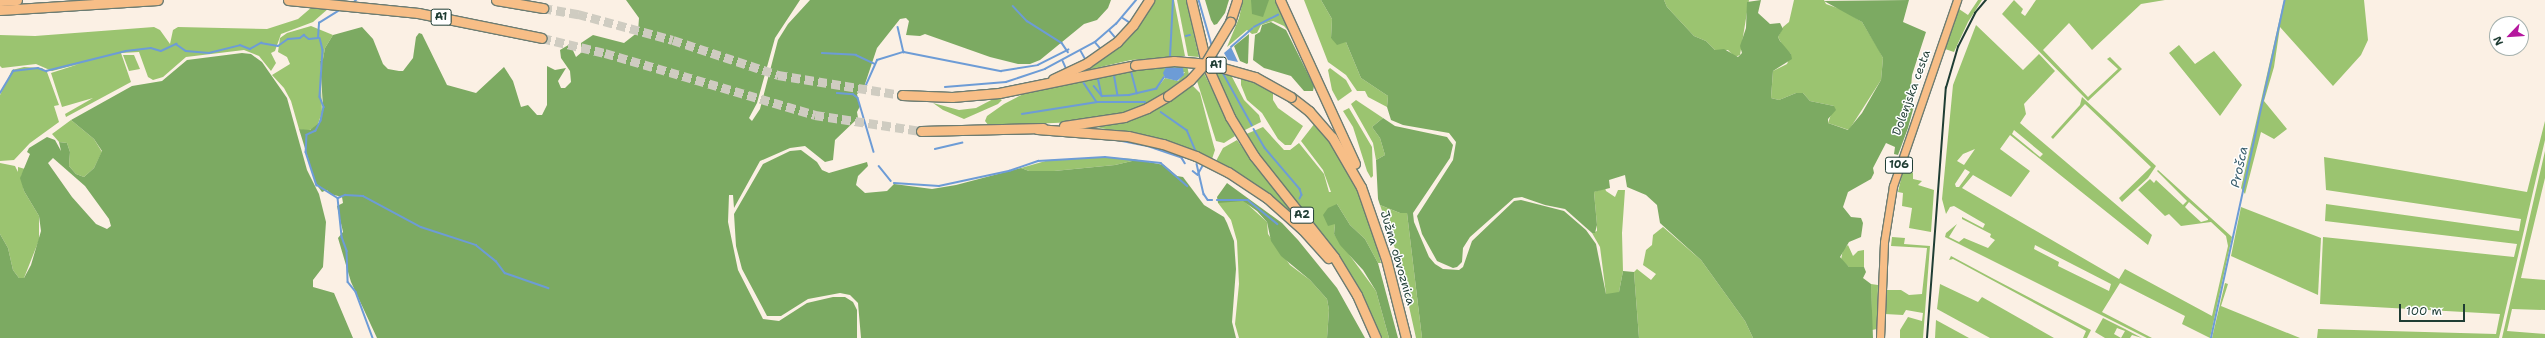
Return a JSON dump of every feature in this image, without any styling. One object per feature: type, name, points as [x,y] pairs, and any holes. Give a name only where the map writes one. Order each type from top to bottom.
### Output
[{"type":"highway","points":[[0,1],[17,0]]},
{"type":"highway","points":[[0,10],[158,0]]},
{"type":"highway","name":"A1","points":[[288,0],[399,10],[484,24],[542,38]]},
{"type":"highway","points":[[496,0],[543,8]]},
{"type":"highway","points":[[1027,89],[1078,68],[1108,50],[1133,24],[1149,0]]},
{"type":"highway","name":"A2","points":[[1191,0],[1208,69],[1240,135],[1327,248],[1357,295]]},
{"type":"highway","points":[[1037,129],[1113,120],[1147,108],[1168,96],[1206,62],[1230,22],[1237,0]]},
{"type":"highway","points":[[1280,0],[1344,135],[1361,187]]},
{"type":"highway","name":"A1","points":[[902,95],[963,97],[1027,89],[1135,65],[1174,61],[1210,64],[1249,75],[1291,97],[1309,111],[1332,137],[1361,187]]},
{"type":"highway","points":[[921,131],[1037,129],[1116,134],[1145,140],[1212,164],[1248,184],[1286,213],[1313,241],[1344,283],[1357,295],[1376,338]]},
{"type":"highway","name":"Južna obvoznica","points":[[1361,187],[1386,258],[1406,338]]},
{"type":"main road","name":"Dolenjska cesta","points":[[1880,338],[1884,242],[1893,186],[1957,0]]},
{"type":"green space","points":[[626,0],[800,0],[775,38],[757,103],[749,118],[752,121],[760,109],[778,40],[788,24],[810,0],[1111,0],[1108,8],[1097,20],[1084,24],[1040,60],[1030,64],[1018,64],[990,57],[925,34],[920,36],[906,35],[909,21],[906,18],[900,19],[877,48],[863,90],[857,94],[860,106],[857,112],[858,118],[835,140],[833,160],[825,162],[805,146],[790,148],[760,161],[734,208],[733,195],[729,195],[728,222],[738,270],[763,319],[779,321],[807,303],[833,297],[845,297],[853,302],[857,310],[857,338],[377,338],[351,282],[338,238],[343,232],[337,206],[343,203],[342,197],[330,194],[327,190],[322,192],[316,184],[299,129],[310,130],[319,123],[323,107],[320,61],[323,59],[325,48],[333,35],[362,27],[373,39],[383,64],[388,69],[403,71],[413,58],[416,37],[419,33],[422,34],[447,85],[476,93],[504,67],[513,81],[521,107],[528,105],[537,115],[542,115],[547,105],[547,66],[555,70],[566,68],[558,81],[561,88],[565,88],[571,82],[570,71],[561,58],[560,50],[570,44],[576,57],[582,52],[581,43],[593,35],[624,43],[638,32],[639,18]]},
{"type":"green space","points":[[1153,0],[1174,0],[1185,56],[1131,60],[1083,71],[1112,50]]},
{"type":"green space","points":[[1177,0],[1186,0],[1199,57],[1188,56]]},
{"type":"green space","points":[[1205,0],[1229,0],[1225,13],[1217,24],[1214,25],[1211,20]]},
{"type":"green space","points":[[1243,0],[1276,0],[1291,34],[1284,26],[1273,21],[1261,25],[1257,33],[1252,34],[1247,30],[1227,47],[1239,18]]},
{"type":"green space","points":[[1251,0],[1269,0],[1263,17],[1252,14]]},
{"type":"green space","points":[[1304,0],[1321,0],[1332,19],[1331,38],[1346,42],[1361,78],[1388,96],[1387,107],[1368,97],[1365,91],[1357,91],[1346,75],[1328,62]]},
{"type":"green space","points":[[1321,0],[1664,0],[1667,7],[1694,36],[1706,41],[1715,50],[1724,49],[1738,57],[1742,53],[1740,46],[1746,28],[1747,2],[1761,0],[1758,13],[1770,24],[1780,23],[1783,29],[1778,37],[1791,54],[1792,59],[1773,71],[1771,98],[1779,100],[1796,93],[1803,93],[1810,101],[1834,106],[1836,110],[1828,119],[1828,123],[1848,130],[1862,113],[1881,80],[1883,58],[1862,22],[1824,1],[1909,0],[1903,22],[1926,32],[1912,75],[1910,100],[1914,106],[1908,128],[1898,155],[1894,154],[1895,147],[1886,143],[1873,168],[1874,173],[1871,179],[1848,192],[1843,207],[1851,217],[1861,218],[1863,223],[1861,237],[1849,242],[1840,257],[1849,267],[1864,267],[1866,272],[1863,278],[1871,284],[1873,338],[1753,338],[1745,321],[1701,260],[1660,223],[1657,205],[1646,195],[1627,187],[1625,175],[1609,180],[1610,188],[1594,192],[1597,225],[1595,233],[1592,233],[1565,209],[1545,205],[1522,197],[1514,198],[1470,237],[1463,248],[1462,262],[1457,267],[1453,268],[1437,261],[1422,234],[1417,216],[1453,160],[1456,142],[1449,133],[1403,125],[1391,120],[1387,107],[1388,96],[1361,78],[1346,42],[1337,45],[1331,38],[1332,19]]},
{"type":"green space","points":[[1664,0],[1749,0],[1740,55],[1735,57],[1728,50],[1715,50],[1706,41],[1694,36],[1667,7]]},
{"type":"green space","points":[[1794,0],[1824,0],[1826,4],[1843,10],[1862,22],[1883,58],[1881,80],[1849,130],[1828,123],[1834,106],[1810,101],[1803,93],[1796,93],[1779,100],[1771,98],[1773,71],[1787,64],[1791,54],[1784,48],[1778,37],[1783,27],[1789,22]]},
{"type":"green space","points":[[1978,0],[1982,0],[1968,22],[1954,52],[1945,49],[1959,9],[1968,15]]},
{"type":"green space","points":[[2014,0],[2023,9],[2021,13],[2025,16],[2036,0],[2165,0],[2141,4],[2092,50],[2069,23],[2043,50],[2088,97],[2118,69],[2107,59],[2110,57],[2122,69],[2088,101],[2002,14]]},
{"type":"green space","points":[[2284,0],[2364,0],[2368,40],[2361,55],[2333,86],[2280,27],[2274,67],[2264,101],[2287,129],[2274,139],[2261,132],[2245,194],[2241,188]]},
{"type":"green space","points":[[312,7],[329,8],[313,22],[281,34],[275,51],[271,53],[276,63],[271,71],[259,56],[244,50],[186,57],[163,77],[153,80],[148,77],[139,52],[121,53],[131,82],[66,117],[65,114],[93,98],[62,107],[51,73],[79,64],[52,71],[36,64],[2,68],[0,66],[0,35],[35,36],[154,27],[160,30],[170,44],[173,30],[178,27],[267,29],[298,19]]},
{"type":"green space","points":[[1271,22],[1286,30],[1314,86],[1313,91],[1304,91],[1291,76],[1264,68],[1253,60],[1255,35],[1260,32],[1262,25]]},
{"type":"green space","points":[[1976,25],[2023,70],[2039,54],[2055,71],[2024,104],[2026,114],[2020,123],[2152,235],[2148,245],[2010,135],[2000,149],[2030,171],[2011,197],[1973,175],[1962,188],[2119,279],[2125,269],[2212,316],[2228,246],[2226,236],[2211,222],[2181,226],[2169,214],[2165,216],[2138,190],[2150,179],[2154,183],[2156,180],[2183,205],[2187,201],[2157,171],[2158,170],[2232,237],[2210,338],[2182,324],[2185,316],[2120,283],[2102,312],[2152,338],[2147,338],[1945,237],[1946,233],[1957,224],[1949,237],[1959,242],[1964,238],[1988,248],[1995,240],[1990,237],[1991,234],[1962,219],[1962,217],[1983,228],[1985,224],[1954,206],[1950,207],[1946,214],[1942,199],[1953,85]],"holes":[[[2014,130],[2043,154],[2040,157],[2012,134]],[[1975,149],[1964,165],[1957,161],[1963,154]],[[1965,169],[1970,172],[1959,187],[1956,187],[1955,184]],[[2189,202],[2208,219],[2201,222],[2185,207]],[[2035,245],[2111,284],[2109,291],[2058,266],[2059,262],[2034,249]]]},
{"type":"green space","points":[[311,26],[333,35],[325,48],[323,59],[320,61],[322,112],[317,127],[307,131],[299,129],[291,101],[284,88],[272,75],[290,64],[287,57],[278,52],[280,38],[287,33]]},
{"type":"green space","points":[[1249,34],[1247,64],[1240,61],[1234,46]]},
{"type":"green space","points":[[2179,45],[2195,64],[2214,51],[2242,85],[2220,116],[2169,53]]},
{"type":"green space","points":[[242,53],[251,54],[262,62],[287,98],[307,170],[319,194],[326,222],[323,267],[313,280],[313,287],[334,293],[353,338],[0,338],[0,234],[8,248],[13,270],[19,278],[24,278],[31,265],[41,231],[39,216],[24,191],[20,178],[30,154],[27,152],[29,148],[47,137],[55,140],[61,151],[59,142],[67,143],[70,152],[69,166],[76,174],[84,177],[94,168],[102,151],[94,139],[71,120],[132,86],[162,81],[187,60]],"holes":[[[53,158],[85,186],[109,219],[111,226],[107,229],[96,224],[72,197],[48,163]]]},
{"type":"green space","points":[[123,55],[134,55],[140,69],[129,71]]},
{"type":"green space","points":[[1187,65],[1189,75],[1154,101],[1129,112],[1075,122],[989,126],[985,121],[987,116],[1004,104],[1025,93],[1116,72],[1158,66]],"holes":[[[1185,72],[1178,81],[1165,78],[1157,88],[1164,76]]]},
{"type":"green space","points":[[24,67],[42,68],[47,72],[59,105],[54,106],[59,122],[30,143],[14,160],[0,161],[0,95],[12,70]]},
{"type":"green space","points":[[1211,68],[1230,73],[1244,100],[1259,115],[1261,122],[1241,132]]},
{"type":"green space","points":[[1330,68],[1346,80],[1352,91],[1338,101],[1332,90],[1328,70]]},
{"type":"green space","points":[[1204,73],[1235,136],[1224,143],[1216,141],[1197,81]]},
{"type":"green space","points":[[1241,77],[1273,91],[1273,100],[1278,108],[1303,126],[1291,145],[1285,145],[1278,139],[1262,113],[1247,100],[1241,85]]},
{"type":"green space","points":[[1192,85],[1200,93],[1215,150],[1212,159],[1168,141],[1134,132],[1097,128],[1145,115],[1168,103]]},
{"type":"green space","points":[[997,97],[1002,100],[998,104],[964,119],[943,110],[933,103],[959,110],[976,108]]},
{"type":"green space","points":[[2082,97],[2156,166],[2148,178],[2122,202],[2119,198],[2151,167],[2085,104],[2053,139],[2051,137],[2080,105]]},
{"type":"green space","points":[[1356,100],[1383,118],[1372,127],[1380,138],[1385,155],[1376,160],[1373,143],[1351,104]]},
{"type":"green space","points":[[1349,108],[1372,147],[1373,176],[1371,178],[1367,171],[1353,127],[1343,111]]},
{"type":"green space","points":[[1383,118],[1395,126],[1447,137],[1453,145],[1450,158],[1413,213],[1414,222],[1429,257],[1435,264],[1443,269],[1459,270],[1463,267],[1472,241],[1514,201],[1521,200],[1564,211],[1586,230],[1596,244],[1606,294],[1619,292],[1623,271],[1634,272],[1639,338],[1422,338],[1407,213],[1400,213],[1380,205],[1378,199],[1376,160],[1385,155],[1380,138],[1372,127]]},
{"type":"green space","points":[[71,120],[94,139],[102,152],[94,168],[84,177],[76,174],[69,166],[70,152],[67,143],[59,142],[52,134]]},
{"type":"green space","points":[[2545,121],[2545,140],[2499,338],[2317,338],[2318,329],[2496,334],[2500,314],[2320,304],[2323,237],[2514,257],[2517,244],[2325,221],[2326,204],[2519,231],[2521,219],[2326,190],[2324,157],[2527,192]]},
{"type":"green space","points":[[1315,123],[1340,154],[1352,176],[1375,238],[1381,263],[1378,263],[1365,239],[1350,225],[1337,204],[1334,234],[1376,291],[1389,338],[1379,338],[1367,308],[1244,135],[1263,127],[1284,150],[1290,150],[1299,143],[1324,174],[1329,192],[1331,192],[1323,170],[1301,141]]},
{"type":"green space","points":[[1237,140],[1260,172],[1299,220],[1216,161],[1223,148]]},
{"type":"green space","points":[[801,150],[817,162],[822,170],[829,173],[867,162],[868,166],[858,176],[856,185],[865,193],[887,191],[894,184],[932,189],[956,185],[1021,168],[1029,171],[1054,171],[1115,165],[1132,161],[1133,159],[1164,165],[1177,176],[1183,177],[1204,205],[1224,217],[1227,223],[1234,241],[1236,269],[1232,322],[1236,338],[861,338],[858,303],[850,295],[840,293],[808,299],[781,316],[767,316],[742,269],[736,246],[734,214],[763,164],[790,151]]},
{"type":"green space","points":[[2545,151],[2545,178],[2521,278],[2545,280],[2545,310],[2512,309],[2507,331],[2545,334],[2545,338],[2502,338]]},
{"type":"green space","points":[[1105,157],[1133,159],[1132,161],[1115,165],[1054,171],[1029,171],[1021,168],[1049,160]]},
{"type":"green space","points":[[0,163],[15,166],[18,172],[18,167],[25,169],[21,176],[24,191],[39,216],[39,240],[24,278],[19,278],[13,270],[8,248],[0,234]]},
{"type":"green space","points":[[1904,166],[1913,173],[1913,179],[1922,181],[1918,185],[1934,190],[1931,232],[1909,228],[1912,208],[1902,206],[1903,193],[1898,192]]},
{"type":"green space","points":[[1227,183],[1282,223],[1298,240],[1337,288],[1365,338],[1327,338],[1329,310],[1327,299],[1310,280],[1281,256],[1271,241],[1267,222],[1257,211],[1243,201],[1218,203],[1217,197]]},
{"type":"green space","points":[[1605,188],[1606,191],[1615,197],[1618,190],[1625,190],[1622,233],[1623,271],[1619,292],[1617,295],[1606,294],[1600,247],[1592,233],[1597,231],[1594,192]]},
{"type":"green space","points":[[1220,201],[1244,201],[1267,222],[1268,234],[1290,265],[1310,280],[1327,299],[1329,310],[1327,338],[1239,338],[1235,324],[1239,284],[1237,241],[1231,220],[1218,203]]},
{"type":"green space","points":[[1337,204],[1350,225],[1365,239],[1378,263],[1398,338],[1389,338],[1376,291],[1363,270],[1340,245],[1334,234],[1335,224],[1328,226],[1323,215],[1328,208]]},
{"type":"green space","points":[[1380,205],[1400,213],[1407,213],[1422,338],[1416,338],[1398,257]]},
{"type":"green space","points":[[2241,207],[2321,238],[2318,295],[2231,256]]},
{"type":"green space","points":[[1663,227],[1701,260],[1745,321],[1753,338],[1639,338],[1634,272],[1637,269],[1651,280],[1656,274],[1643,265],[1646,250],[1652,245],[1653,235]]},
{"type":"green space","points":[[1892,237],[1905,238],[1904,244],[1930,246],[1923,338],[1900,338],[1900,330],[1908,317],[1922,321],[1923,313],[1906,310],[1903,315],[1885,314],[1886,290],[1901,290],[1909,295],[1922,294],[1927,248],[1891,246]]},
{"type":"green space","points":[[1848,245],[1853,256],[1858,251],[1864,250],[1864,267],[1849,267],[1841,260],[1843,249]]},
{"type":"green space","points":[[1951,256],[2091,330],[2087,338],[2083,338],[2086,331],[1953,259],[1949,260]]},
{"type":"green space","points":[[2225,283],[2228,284],[2221,306],[2300,338],[2212,338]]},
{"type":"green space","points":[[1871,284],[1878,285],[1877,329],[1872,330]]},
{"type":"green space","points":[[1940,284],[1978,302],[1982,297],[2054,338],[1990,338],[1937,309]]},
{"type":"green space","points":[[2103,318],[2142,338],[2132,335],[2130,338],[2121,338],[2105,338],[2095,332]],"holes":[[[2117,328],[2125,331],[2121,338],[2114,334]]]},
{"type":"green space","points":[[1936,320],[1969,338],[1935,338]]},
{"type":"water","points":[[1231,47],[1238,62],[1228,60],[1224,53]]},
{"type":"water","points":[[1166,67],[1183,68],[1184,75],[1177,81],[1165,78],[1163,73]]},
{"type":"waterway","points":[[945,87],[1006,82],[1045,69],[1095,42],[1116,24],[1136,0]]},
{"type":"waterway","points":[[1170,57],[1173,0]]},
{"type":"waterway","points":[[1199,0],[1212,45]]},
{"type":"waterway","name":"Prošca","points":[[2211,338],[2285,0]]},
{"type":"waterway","points":[[1013,6],[1027,21],[1062,43],[1068,52]]},
{"type":"waterway","points":[[0,93],[13,71],[38,68],[46,71],[126,51],[151,48],[161,51],[176,44],[186,51],[209,53],[240,45],[250,49],[261,43],[278,46],[288,39],[300,38],[304,35],[309,39],[318,38],[319,23],[341,9]]},
{"type":"waterway","points":[[1254,27],[1278,15]]},
{"type":"waterway","points":[[1123,18],[1129,22]]},
{"type":"waterway","points":[[898,27],[904,52]]},
{"type":"waterway","points":[[1231,47],[1252,29]]},
{"type":"waterway","points":[[1110,31],[1115,37]]},
{"type":"waterway","points":[[1186,36],[1190,35]]},
{"type":"waterway","points":[[320,38],[323,50],[320,97],[324,107],[321,121],[316,131],[307,135],[306,152],[317,185],[338,198],[342,237],[347,251],[348,282],[356,292],[373,338]]},
{"type":"waterway","points":[[1095,42],[1101,49]]},
{"type":"waterway","points":[[866,85],[877,60],[904,52],[1001,71],[1038,65],[1068,50]]},
{"type":"waterway","points":[[1081,51],[1086,60]]},
{"type":"waterway","points":[[822,53],[856,55],[875,64]]},
{"type":"waterway","points":[[1216,54],[1220,64]]},
{"type":"waterway","points":[[1063,61],[1067,70]]},
{"type":"waterway","points":[[1131,70],[1137,93]]},
{"type":"waterway","points":[[1222,71],[1252,125]]},
{"type":"waterway","points":[[1114,73],[1118,95]]},
{"type":"waterway","points":[[1098,77],[1102,96]]},
{"type":"waterway","points":[[1094,86],[1102,96],[1129,95],[1156,89],[1164,77]]},
{"type":"waterway","points":[[1084,83],[1096,101]]},
{"type":"waterway","points":[[837,93],[853,94],[858,98],[874,152]]},
{"type":"waterway","points":[[1022,114],[1097,102],[1145,102]]},
{"type":"waterway","points":[[1161,112],[1187,130],[1196,151]]},
{"type":"waterway","points":[[1254,129],[1265,148],[1300,189],[1302,195],[1300,199]]},
{"type":"waterway","points":[[1112,139],[1148,146],[1182,158],[1185,163]]},
{"type":"waterway","points":[[935,149],[962,143]]},
{"type":"waterway","points":[[894,183],[939,186],[1009,171],[1038,161],[1105,157],[1161,163],[1187,186]]},
{"type":"waterway","points":[[1197,164],[1204,194],[1208,200],[1212,200]]},
{"type":"waterway","points":[[1198,174],[1203,165]]},
{"type":"waterway","points":[[879,166],[891,181]]},
{"type":"waterway","points":[[1193,171],[1198,175]]},
{"type":"waterway","points":[[338,198],[345,195],[363,196],[421,227],[476,245],[496,261],[505,273],[548,288]]},
{"type":"waterway","points":[[1217,200],[1248,200],[1278,224]]},
{"type":"tunnel","points":[[543,8],[578,14],[673,40],[778,75],[902,95]]},
{"type":"tunnel","points":[[542,38],[605,53],[815,115],[921,131]]},
{"type":"railway","points":[[1927,338],[1946,88],[1958,47],[1975,13],[1986,0]]}]
